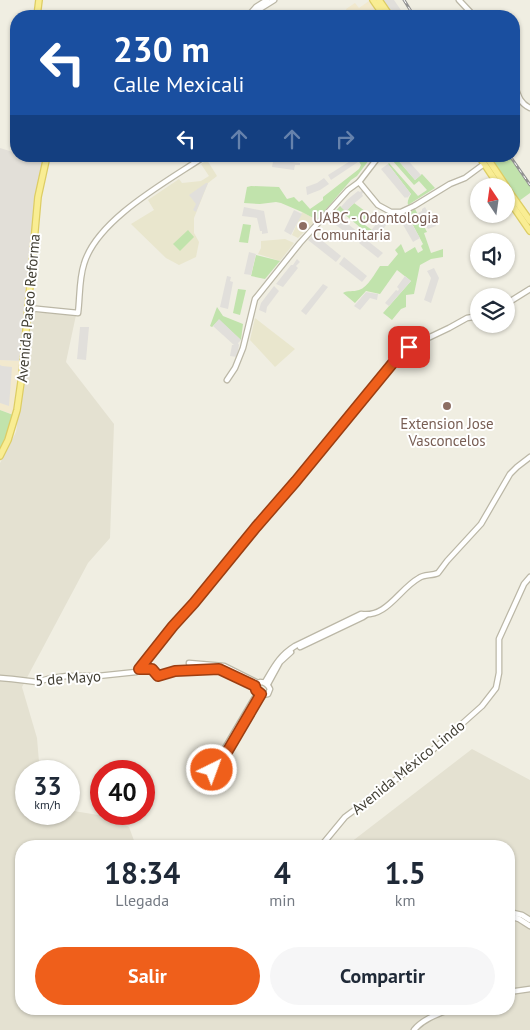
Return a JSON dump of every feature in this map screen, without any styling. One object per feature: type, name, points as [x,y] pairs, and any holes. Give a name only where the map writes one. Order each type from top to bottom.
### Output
[{"type":"main road","name":"Avenida Paseo Reforma","points":[[0,456],[8,440],[17,410],[38,197],[46,162]]},
{"type":"main road","points":[[490,162],[501,178]]},
{"type":"main road","points":[[484,164],[494,178]]},
{"type":"main road","points":[[515,204],[530,221]]},
{"type":"main road","points":[[515,207],[530,231]]},
{"type":"street","points":[[254,10],[267,0]]},
{"type":"street","points":[[258,10],[274,0]]},
{"type":"street","points":[[459,0],[468,10]]},
{"type":"street","points":[[520,101],[524,106],[530,108]]},
{"type":"street","points":[[28,308],[78,313],[84,264],[93,245],[103,232],[120,214],[196,162]]},
{"type":"street","points":[[227,380],[235,368],[243,348],[255,299],[300,243],[348,190],[359,182],[374,162]]},
{"type":"street","points":[[359,182],[378,205],[391,212],[401,212],[450,184],[465,178],[484,164]]},
{"type":"street","points":[[515,298],[530,289]]},
{"type":"street","points":[[137,670],[392,364],[409,347],[470,318]]},
{"type":"street","points":[[266,683],[285,653],[366,615],[384,609],[419,578],[434,575],[440,571],[481,524],[510,474],[530,458]]},
{"type":"street","name":"Avenida México Lindo","points":[[326,840],[345,817],[418,763],[482,706],[496,688],[499,673],[499,639],[524,584],[530,576]]},
{"type":"street","points":[[189,663],[224,666],[257,684]]},
{"type":"street","points":[[137,670],[152,669],[158,676],[175,671],[219,669],[257,684],[260,682],[266,683],[270,689],[269,692],[266,695],[260,693],[256,690],[257,684]]},
{"type":"street","name":"5 de Mayo","points":[[0,678],[37,682],[51,678],[98,676],[137,670]]},
{"type":"street","points":[[211,776],[220,764],[260,693]]},
{"type":"street","points":[[515,913],[530,920]]},
{"type":"street","points":[[515,918],[530,926]]},
{"type":"street","points":[[515,991],[530,989]]},
{"type":"street","points":[[414,1030],[419,1024],[436,1015]]},
{"type":"shaded area","points":[[383,0],[394,0],[401,10],[390,10]]},
{"type":"shaded area","points":[[369,1],[375,10],[346,9],[355,3],[359,8]]},
{"type":"shaded area","points":[[0,148],[10,151],[10,162],[45,162],[41,180],[22,361],[0,360]]},
{"type":"shaded area","points":[[208,162],[217,176],[208,183],[194,218],[194,233],[199,242],[196,257],[179,265],[166,258],[131,224],[154,210],[148,200],[179,179],[182,183],[201,181],[209,176],[201,164]]},
{"type":"shaded area","points":[[273,162],[292,162],[300,163],[300,165],[295,165],[294,170],[272,167]]},
{"type":"shaded area","points":[[349,162],[358,162],[331,180],[328,175]]},
{"type":"shaded area","points":[[400,162],[409,162],[421,175],[415,180]]},
{"type":"shaded area","points":[[388,164],[411,194],[407,198],[381,169]]},
{"type":"shaded area","points":[[324,178],[329,184],[307,195],[306,187]]},
{"type":"shaded area","points":[[208,183],[196,212],[193,210],[196,204],[189,195]]},
{"type":"shaded area","points":[[365,188],[363,196],[346,212],[341,207],[358,191],[360,192]]},
{"type":"shaded area","points":[[244,207],[264,211],[268,233],[262,234],[257,218],[242,216]]},
{"type":"shaded area","points":[[425,207],[436,226],[428,229],[418,213]]},
{"type":"shaded area","points":[[294,210],[302,214],[291,235],[284,231]]},
{"type":"shaded area","name":"UABC - Odontologia Comunitaria","points":[[302,212],[317,220],[298,238],[292,235]]},
{"type":"shaded area","points":[[333,214],[358,232],[353,238],[328,219]]},
{"type":"shaded area","points":[[383,216],[390,220],[374,241],[368,237],[368,234]]},
{"type":"shaded area","points":[[409,219],[420,238],[413,242],[402,223]]},
{"type":"shaded area","points":[[314,234],[341,256],[336,262],[308,240]]},
{"type":"shaded area","points":[[364,238],[383,253],[378,258],[359,243]]},
{"type":"shaded area","points":[[285,239],[294,243],[280,261],[258,254],[261,248],[261,241]]},
{"type":"shaded area","points":[[249,252],[256,254],[251,275],[244,274]]},
{"type":"shaded area","points":[[344,257],[367,276],[362,282],[339,264]]},
{"type":"shaded area","points":[[297,259],[300,262],[296,266],[298,268],[283,287],[276,284],[293,265]]},
{"type":"shaded area","points":[[434,268],[439,278],[431,303],[424,300],[431,278],[427,271]]},
{"type":"shaded area","points":[[227,276],[231,277],[230,281],[233,282],[228,309],[220,307]]},
{"type":"shaded area","points":[[405,276],[411,281],[389,306],[385,303],[396,290],[398,291],[397,287]]},
{"type":"shaded area","points":[[323,284],[328,287],[306,315],[301,311]]},
{"type":"shaded area","points":[[274,286],[279,291],[267,307],[266,313],[259,310],[261,303]]},
{"type":"shaded area","points":[[366,292],[378,294],[377,300],[370,298],[360,310],[354,306]]},
{"type":"shaded area","points":[[31,312],[76,315],[66,362],[114,424],[110,538],[88,563],[22,687],[37,738],[39,760],[15,760],[15,825],[80,825],[80,812],[90,814],[90,825],[125,825],[129,827],[134,840],[15,840],[15,1015],[515,1015],[515,840],[354,840],[472,749],[530,780],[530,1030],[0,1030],[0,463],[16,432]]},
{"type":"shaded area","points":[[255,318],[295,349],[275,367],[250,340]]},
{"type":"shaded area","points":[[219,319],[241,340],[238,343],[237,357],[230,356],[232,345],[234,345],[213,326]]},
{"type":"shaded area","points":[[80,327],[89,327],[86,360],[77,359]]},
{"type":"shaded area","points":[[0,360],[22,361],[15,415],[0,410]]},
{"type":"shaded area","points":[[0,365],[12,367],[9,406],[0,403]]},
{"type":"green space","points":[[359,162],[368,162],[317,220],[281,203],[244,203],[247,187],[279,187],[287,199],[294,197],[299,202],[302,200],[310,209],[359,169],[361,165]]},
{"type":"green space","points":[[394,162],[400,162],[415,180],[422,174],[435,188],[408,205],[411,194],[388,164],[418,196],[427,190],[419,181],[414,185]]},
{"type":"green space","points":[[492,162],[514,162],[530,186],[530,193],[519,201],[515,195],[515,178],[503,178]]},
{"type":"green space","points":[[354,203],[369,214],[362,223],[372,230],[368,234],[343,213],[338,219],[333,214],[340,206],[346,211]]},
{"type":"green space","points":[[415,209],[427,232],[424,233],[431,253],[443,249],[443,257],[431,259],[420,265],[414,294],[406,295],[406,307],[401,309],[392,320],[383,313],[411,281],[397,270],[380,294],[366,291],[355,303],[343,293],[359,290],[365,286],[380,266],[388,266],[398,254],[395,250],[401,244],[405,253],[415,247],[418,253],[423,250],[421,246],[423,244],[407,214]]},
{"type":"green space","points":[[243,224],[251,225],[248,243],[239,242]]},
{"type":"green space","points":[[188,230],[194,237],[180,251],[173,244]]},
{"type":"green space","points":[[256,255],[280,261],[265,279],[251,276]]},
{"type":"green space","points":[[238,289],[246,290],[240,315],[233,313]]},
{"type":"green space","points":[[217,307],[223,316],[243,324],[241,340],[219,320],[212,327],[210,326]]},
{"type":"green space","points":[[0,410],[16,416],[0,456]]},
{"type":"railway","points":[[404,0],[410,10]]},
{"type":"railway","points":[[514,162],[530,185]]},
{"type":"place","name":"UABC - Odontologia Comunitaria","points":[[303,226]]},
{"type":"place","name":"Extension Jose Vasconcelos","points":[[447,406]]},
{"type":"route","points":[[212,770],[212,774],[220,764],[261,694],[256,690],[255,686],[219,669],[175,671],[158,676],[152,669],[139,669],[392,364],[409,347]]}]
